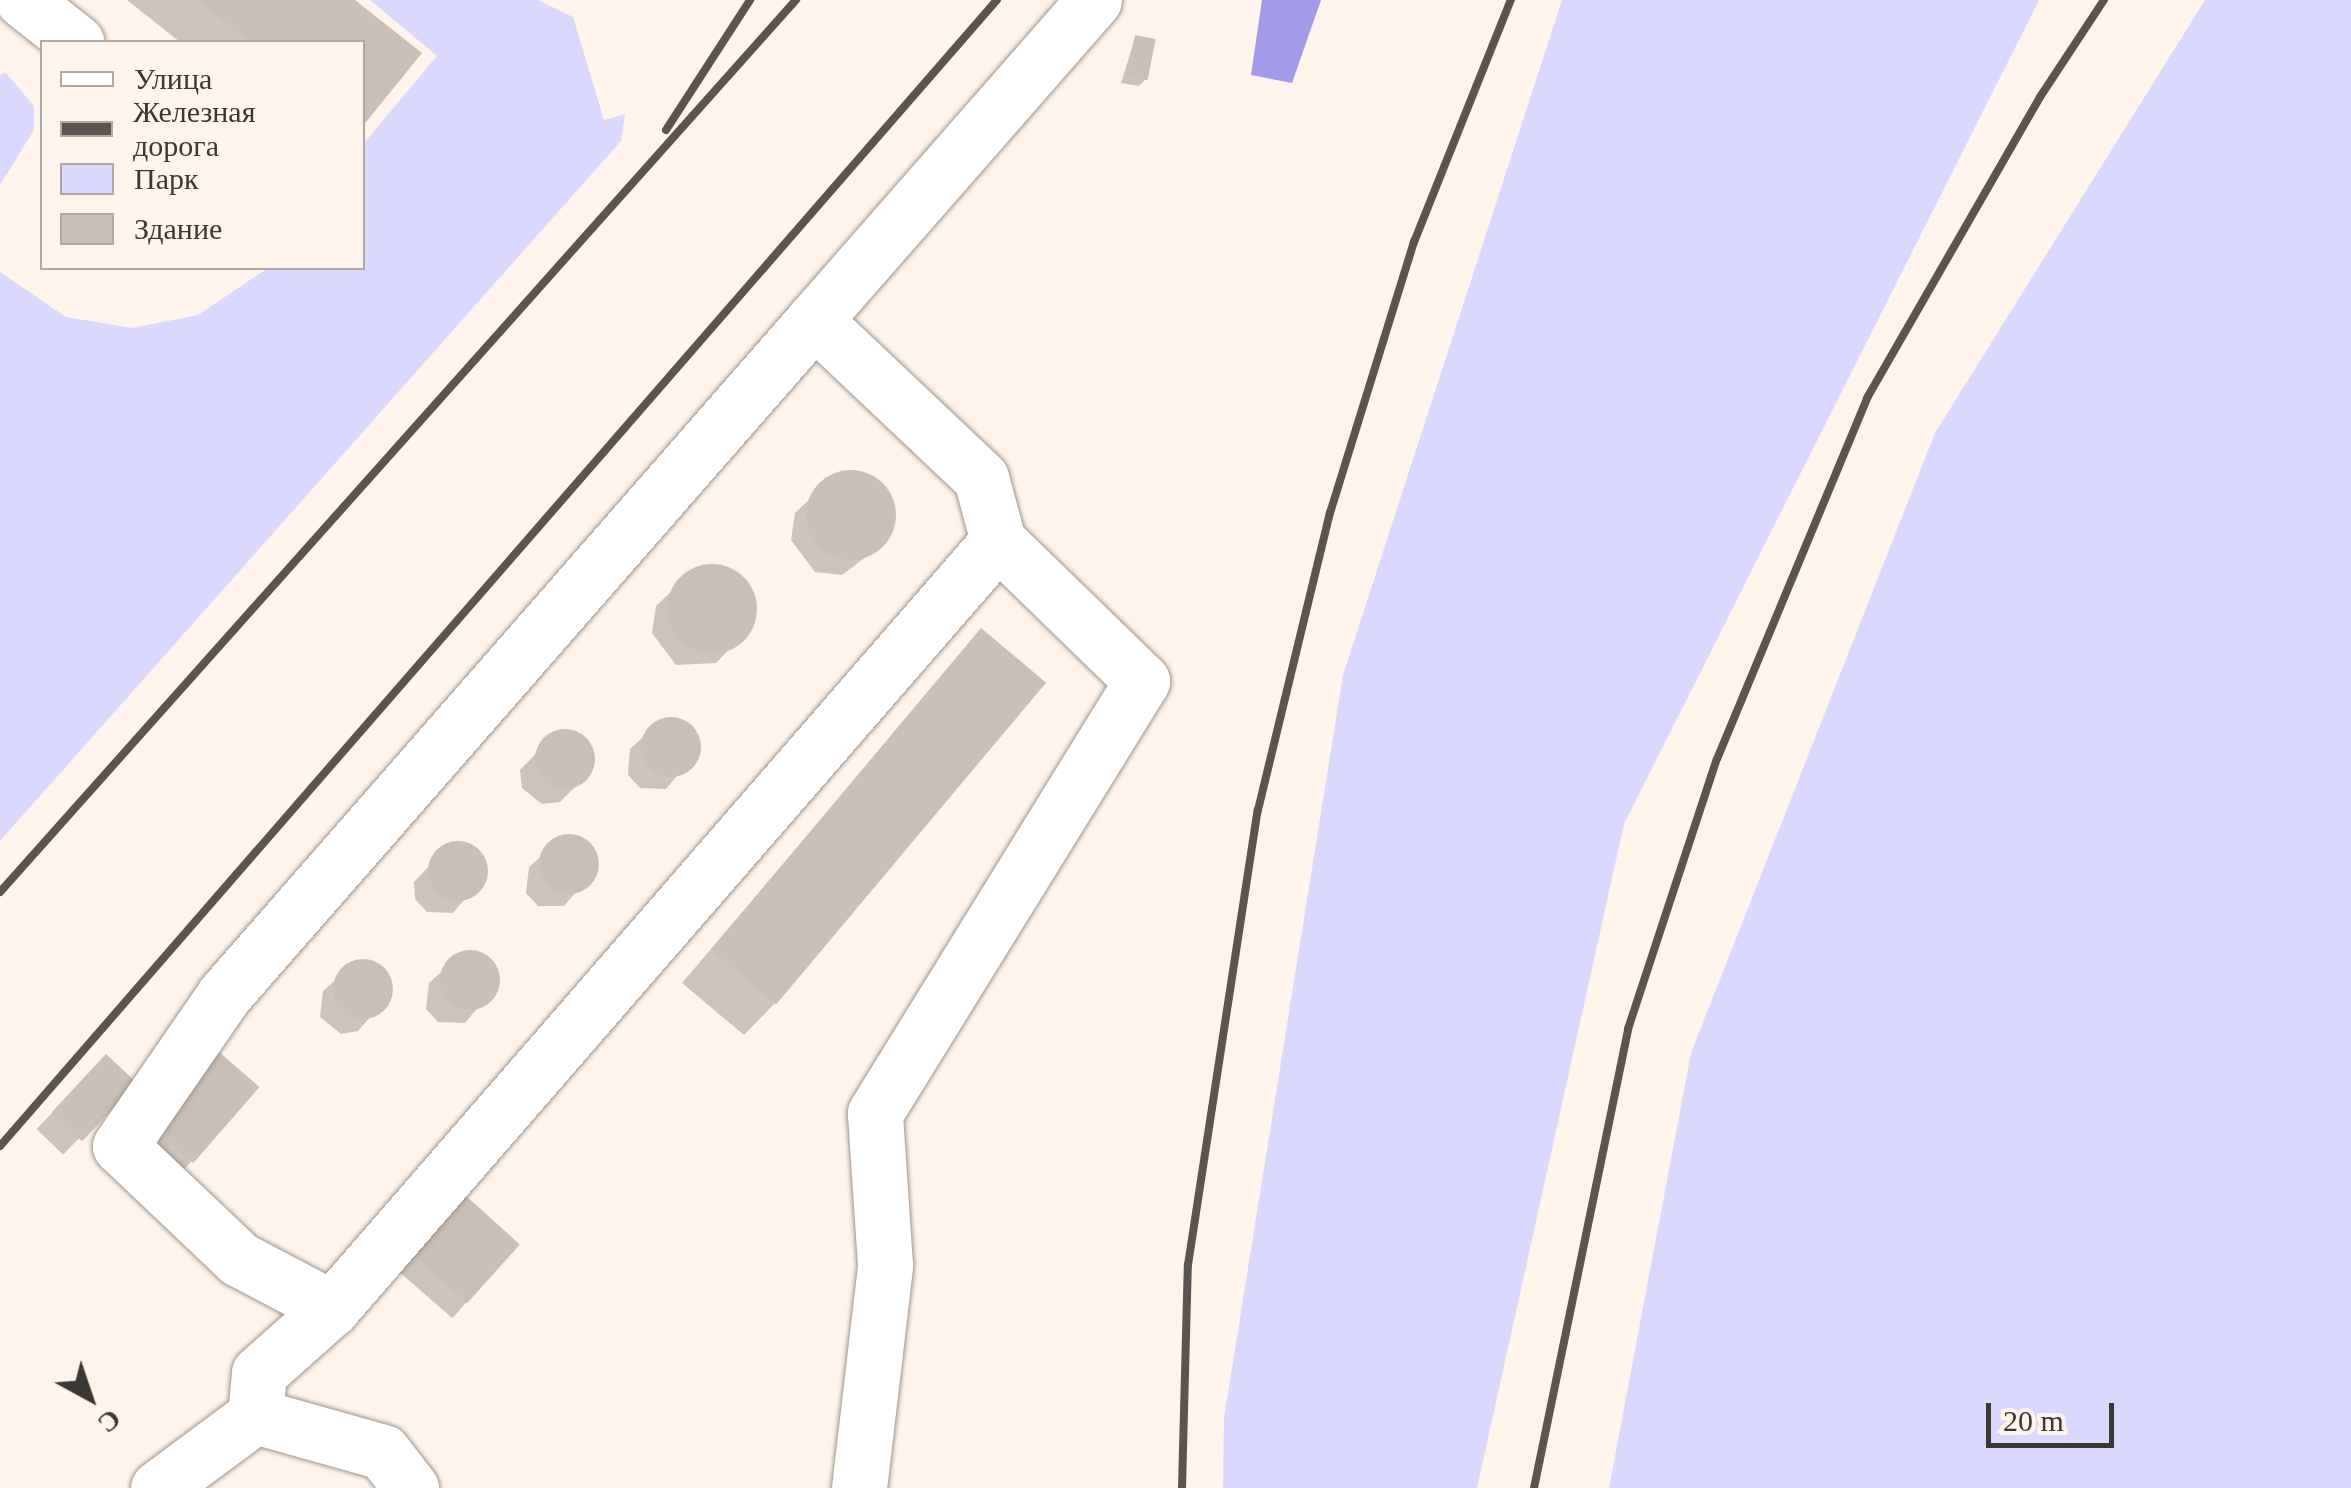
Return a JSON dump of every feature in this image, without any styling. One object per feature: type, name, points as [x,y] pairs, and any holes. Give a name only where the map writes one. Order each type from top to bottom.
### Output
[{"type":"lane","points":[[24,0],[74,40]]},
{"type":"lane","points":[[332,1308],[239,1259],[120,1146],[224,995],[1094,0]]},
{"type":"lane","points":[[814,320],[981,478],[998,542],[1142,680],[875,1113],[885,1264],[859,1488]]},
{"type":"lane","points":[[158,1488],[255,1416],[258,1373],[332,1308],[998,542]]},
{"type":"lane","points":[[255,1416],[382,1452],[411,1488]]},
{"type":"green space","points":[[370,0],[538,0],[573,17],[604,120],[625,114],[621,141],[0,841],[0,272],[66,317],[132,328],[198,315],[265,270],[365,270],[365,142],[437,56]]},
{"type":"green space","points":[[1562,0],[2039,0],[1624,824],[1477,1488],[1223,1488],[1224,1418],[1343,675]]},
{"type":"green space","points":[[2205,0],[2351,0],[2351,1488],[1609,1488],[1691,1053],[1935,433]]},
{"type":"green space","points":[[6,73],[34,106],[34,130],[0,185],[0,75]]},
{"type":"shaded area","points":[[1262,0],[1321,0],[1292,83],[1251,75]]},
{"type":"building","points":[[197,0],[355,0],[422,53],[365,123],[365,40],[247,40]]},
{"type":"building","points":[[1135,35],[1156,39],[1148,80],[1127,76]]},
{"type":"building","points":[[842,470],[860,470],[876,477],[889,490],[896,515],[889,540],[876,553],[860,560],[842,560],[826,553],[813,540],[806,524],[806,506],[813,490],[826,477]]},
{"type":"building","points":[[703,564],[721,564],[737,571],[750,584],[757,609],[750,634],[737,647],[721,654],[703,654],[687,647],[674,634],[667,618],[667,600],[674,584],[687,571]]},
{"type":"building","points":[[981,628],[1046,683],[776,1004],[711,950]]},
{"type":"building","points":[[671,717],[692,726],[701,747],[692,768],[671,777],[650,768],[641,747],[650,726]]},
{"type":"building","points":[[565,729],[586,738],[595,759],[586,780],[565,789],[544,780],[535,759],[544,738]]},
{"type":"building","points":[[569,834],[590,843],[599,864],[590,885],[569,894],[548,885],[539,864],[548,843]]},
{"type":"building","points":[[458,841],[479,850],[488,871],[479,892],[458,901],[437,892],[428,871],[437,850]]},
{"type":"building","points":[[470,950],[491,959],[500,980],[491,1001],[470,1010],[449,1001],[440,980],[449,959]]},
{"type":"building","points":[[363,959],[384,968],[393,989],[384,1010],[363,1019],[342,1010],[333,989],[342,968]]},
{"type":"building","points":[[218,1051],[260,1087],[193,1163],[152,1127]]},
{"type":"building","points":[[106,1054],[137,1083],[82,1141],[51,1113]]},
{"type":"building","points":[[456,1187],[520,1245],[467,1303],[403,1246]]},
{"type":"railway","points":[[666,130],[750,0]]},
{"type":"railway","points":[[0,892],[796,0]]},
{"type":"railway","points":[[0,1146],[997,0]]},
{"type":"railway","points":[[1182,1488],[1188,1265],[1258,810],[1330,513],[1414,242],[1511,0]]},
{"type":"railway","points":[[1534,1488],[1628,1029],[1717,759],[1867,398],[2040,97],[2104,0]]}]
